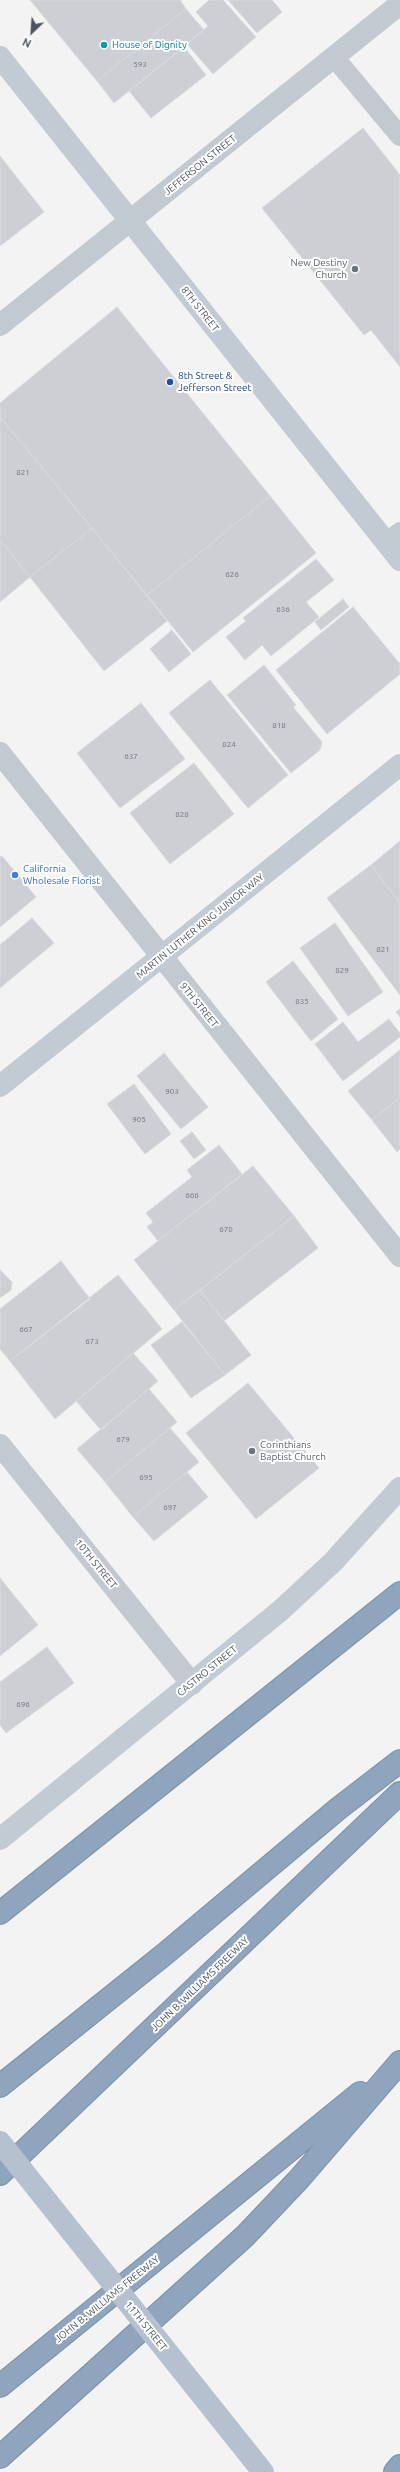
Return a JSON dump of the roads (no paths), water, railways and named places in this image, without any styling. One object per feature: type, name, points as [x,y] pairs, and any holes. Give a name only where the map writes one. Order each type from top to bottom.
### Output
[{"type":"highway","points":[[0,1913],[400,1592]]},
{"type":"highway","points":[[0,2086],[166,1953],[339,1808],[400,1761]]},
{"type":"highway","name":"JOHN B. WILLIAMS FREEWAY","points":[[0,2174],[400,1793]]},
{"type":"highway","points":[[0,2457],[245,2236],[299,2179],[400,2061]]},
{"type":"highway","name":"JOHN B. WILLIAMS FREEWAY","points":[[0,2386],[400,2061]]},
{"type":"highway","points":[[395,2472],[400,2466]]},
{"type":"main road","name":"11TH STREET","points":[[0,2142],[263,2472]]},
{"type":"street","name":"JEFFERSON STREET","points":[[0,325],[400,4]]},
{"type":"street","name":"8TH STREET","points":[[0,57],[130,222],[393,538],[400,560]]},
{"type":"street","name":"9TH STREET","points":[[0,754],[400,1256]]},
{"type":"street","name":"MARTIN LUTHER KING JUNIOR WAY","points":[[0,1086],[162,958],[400,765]]},
{"type":"street","name":"10TH STREET","points":[[0,1445],[192,1684]]},
{"type":"street","name":"CASTRO STREET","points":[[0,1839],[251,1636],[309,1585],[358,1536],[400,1488]]},
{"type":"lane","points":[[334,57],[400,136]]},
{"type":"place","name":"House of Dignity","points":[[104,45]]},
{"type":"place","name":"New Destiny Church","points":[[355,269]]},
{"type":"place","name":"8th Street & Jefferson Street","points":[[170,382]]},
{"type":"place","name":"California Wholesale Florist","points":[[15,875]]},
{"type":"place","name":"Corinthians Baptist Church","points":[[252,1451]]}]
